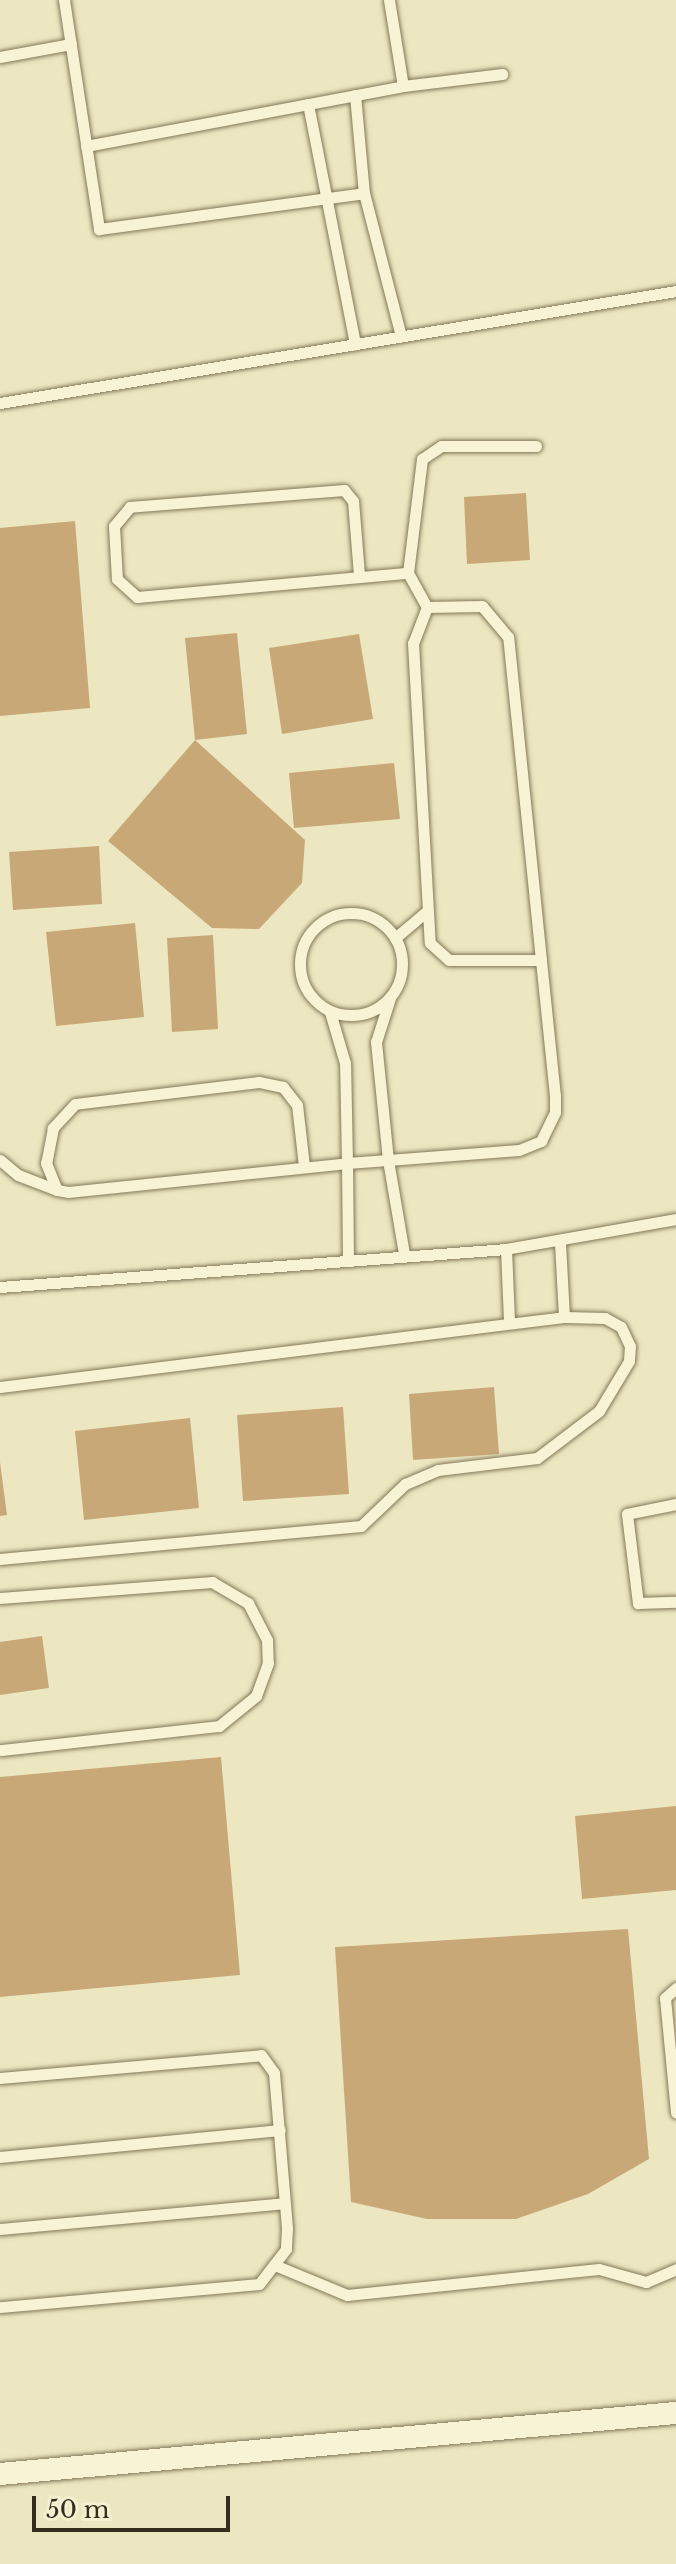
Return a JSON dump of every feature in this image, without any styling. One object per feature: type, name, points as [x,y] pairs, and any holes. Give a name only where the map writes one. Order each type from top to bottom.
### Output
[{"type":"street","points":[[0,2474],[676,2413]]},
{"type":"lane","points":[[64,0],[99,229],[364,193]]},
{"type":"lane","points":[[389,0],[403,86]]},
{"type":"lane","points":[[0,57],[71,44]]},
{"type":"lane","points":[[86,146],[403,86],[502,74]]},
{"type":"lane","points":[[355,95],[364,193],[401,336]]},
{"type":"lane","points":[[308,104],[329,198],[355,344]]},
{"type":"lane","points":[[0,403],[676,291]]},
{"type":"lane","points":[[427,607],[408,573],[422,459],[441,446],[536,446]]},
{"type":"lane","points":[[359,575],[353,501],[344,490],[130,507],[114,526],[117,579],[137,597],[408,573]]},
{"type":"lane","points":[[0,1160],[18,1175],[57,1190],[304,1166],[519,1150],[541,1141],[555,1112],[508,637],[482,606],[427,607]]},
{"type":"lane","points":[[427,607],[413,643],[430,943],[449,960],[541,960]]},
{"type":"lane","points":[[395,938],[427,911]]},
{"type":"lane","points":[[348,1259],[345,1063],[330,1012],[302,981],[306,939],[340,914],[381,922],[395,938],[400,980],[390,998],[376,1042],[388,1160],[404,1254]]},
{"type":"lane","points":[[330,1012],[362,1014],[390,998]]},
{"type":"lane","points":[[57,1190],[47,1146],[62,1114],[75,1104],[259,1082],[283,1087],[297,1105],[304,1166]]},
{"type":"lane","points":[[0,1287],[404,1254],[506,1249],[560,1243],[676,1219]]},
{"type":"lane","points":[[560,1243],[564,1317]]},
{"type":"lane","points":[[506,1249],[509,1322]]},
{"type":"lane","points":[[0,1387],[564,1317],[605,1318],[621,1327],[629,1361],[599,1411],[537,1458],[438,1470],[405,1484],[361,1526],[0,1559]]},
{"type":"lane","points":[[676,1504],[627,1514],[638,1603],[676,1602]]},
{"type":"lane","points":[[0,1598],[212,1582],[248,1603],[267,1640],[268,1663],[256,1696],[219,1726],[0,1750]]},
{"type":"lane","points":[[676,1988],[665,1998],[676,2112]]},
{"type":"lane","points":[[0,2078],[261,2055],[274,2073],[286,2249],[277,2266],[259,2284],[0,2307]]},
{"type":"lane","points":[[0,2157],[280,2130]]},
{"type":"lane","points":[[0,2229],[284,2203]]},
{"type":"lane","points":[[277,2266],[347,2295],[599,2269],[646,2282],[676,2269]]},
{"type":"building","points":[[526,493],[530,560],[467,564],[464,497]]},
{"type":"building","points":[[75,521],[90,708],[0,716],[0,528]]},
{"type":"building","points":[[237,633],[247,734],[195,740],[185,638]]},
{"type":"building","points":[[359,634],[373,719],[282,734],[269,648]]},
{"type":"building","points":[[195,740],[305,840],[302,883],[259,929],[212,928],[108,841]]},
{"type":"building","points":[[394,763],[400,819],[294,828],[289,773]]},
{"type":"building","points":[[99,846],[102,904],[13,910],[9,852]]},
{"type":"building","points":[[135,923],[144,1017],[56,1026],[46,932]]},
{"type":"building","points":[[213,935],[218,1029],[172,1032],[167,938]]},
{"type":"building","points":[[494,1387],[499,1454],[413,1460],[409,1394]]},
{"type":"building","points":[[343,1407],[349,1494],[243,1501],[237,1415]]},
{"type":"building","points":[[190,1418],[199,1508],[84,1520],[75,1431]]},
{"type":"building","points":[[0,1462],[7,1515],[0,1516]]},
{"type":"building","points":[[42,1636],[49,1688],[0,1695],[0,1642]]},
{"type":"building","points":[[221,1757],[240,1975],[0,1997],[0,1777]]},
{"type":"building","points":[[676,1806],[676,1890],[582,1899],[575,1816]]},
{"type":"building","points":[[628,1929],[649,2159],[588,2194],[516,2219],[427,2219],[351,2202],[335,1947]]}]
